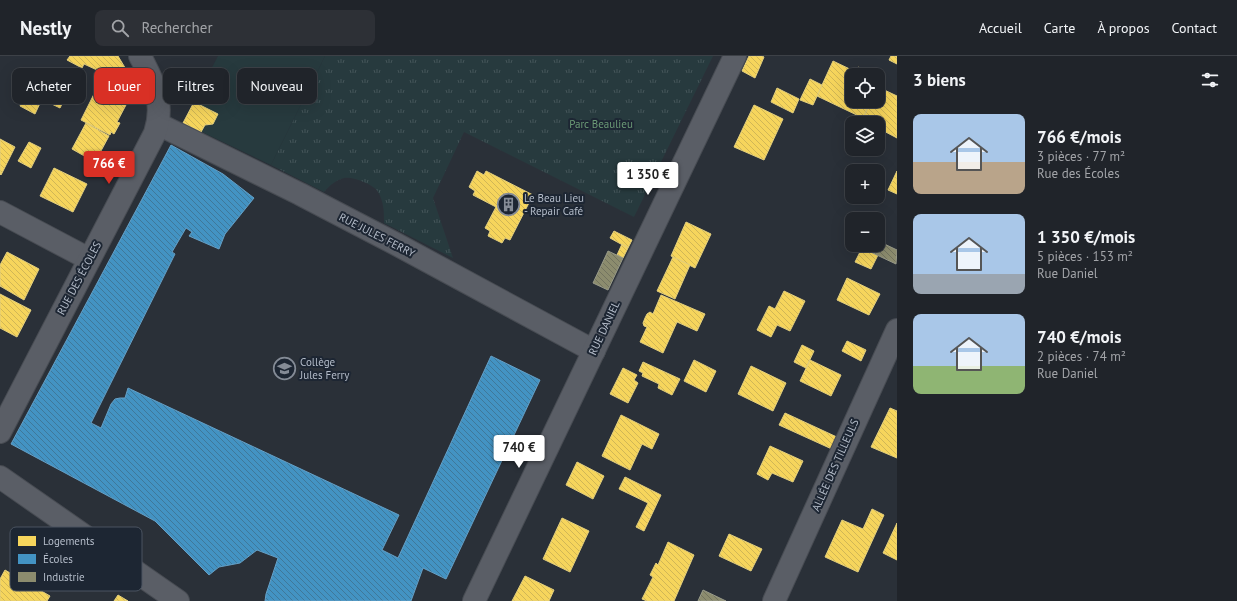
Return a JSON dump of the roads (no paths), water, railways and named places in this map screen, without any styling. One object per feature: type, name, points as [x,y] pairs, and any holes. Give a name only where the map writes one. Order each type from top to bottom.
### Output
[{"type":"street","name":"RUE DES ÉCOLES","points":[[0,432],[155,133],[158,124],[159,104],[155,84],[140,56]]},
{"type":"street","name":"RUE DANIEL","points":[[474,601],[735,56]]},
{"type":"street","name":"RUE JULES FERRY","points":[[158,124],[300,194],[594,351]]},
{"type":"street","points":[[0,212],[89,259]]},
{"type":"street","name":"ALLÉE DES TILLEULS","points":[[774,601],[897,330]]},
{"type":"street","points":[[0,477],[72,527]]},
{"type":"street","points":[[142,576],[178,601]]},
{"type":"place","name":"Le Beau Lieu - Repair Café","points":[[509,204]]},
{"type":"place","name":"Collège Jules Ferry","points":[[284,368]]},
{"type":"park label","name":"Parc Beaulieu","points":[[601,124]]}]
